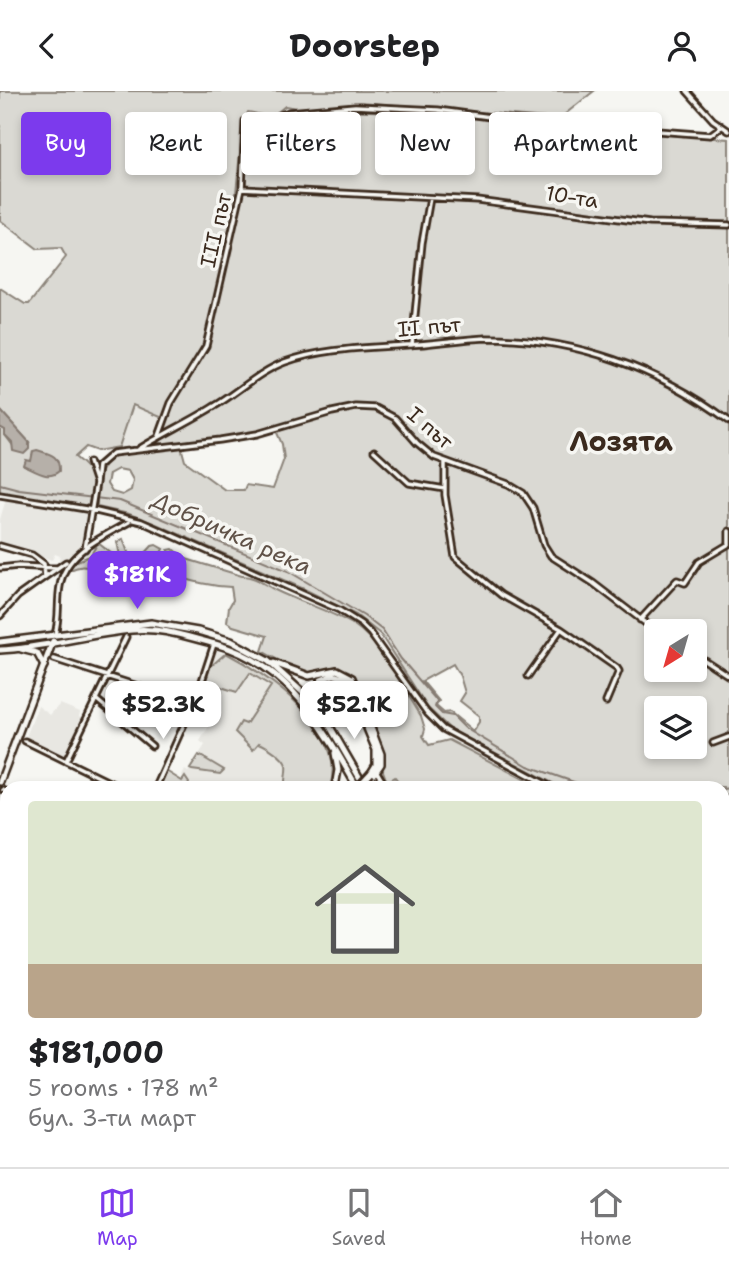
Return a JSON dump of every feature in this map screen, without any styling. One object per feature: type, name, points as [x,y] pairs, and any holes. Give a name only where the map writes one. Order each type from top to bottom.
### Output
[{"type":"main road","points":[[0,642],[151,623],[198,631],[247,656],[283,683],[313,713],[357,781]]},
{"type":"main road","points":[[0,650],[112,632],[149,629],[195,636],[250,650],[268,661],[303,675],[314,676],[337,670],[352,678],[380,748],[381,764],[366,781]]},
{"type":"main road","points":[[0,781],[55,634]]},
{"type":"main road","points":[[15,648],[37,653],[44,666]]},
{"type":"main road","points":[[268,661],[319,710],[358,781]]},
{"type":"main road","points":[[319,710],[315,692],[321,680],[334,675],[347,680],[376,750],[373,773]]},
{"type":"main road","points":[[332,744],[337,761],[335,781]]},
{"type":"street","points":[[687,91],[720,127],[729,131]]},
{"type":"street","name":"ІІІ път","points":[[159,436],[171,403],[206,346],[242,188],[244,121],[270,119],[289,111],[355,106],[438,110],[513,120],[710,135],[720,127]]},
{"type":"street","name":"10-та","points":[[242,188],[510,203],[650,223],[729,225]]},
{"type":"street","points":[[412,345],[430,198]]},
{"type":"street","name":"ІІ път","points":[[138,449],[284,363],[327,353],[494,338],[546,342],[615,359],[645,371],[729,421]]},
{"type":"street","name":"І път","points":[[96,483],[99,466],[107,455],[257,434],[316,415],[366,407],[390,414],[417,443],[445,462],[508,484],[523,493],[533,508],[544,545],[551,556],[593,583],[644,623]]},
{"type":"street","points":[[373,451],[409,483],[445,489]]},
{"type":"street","points":[[85,549],[96,483],[89,462]]},
{"type":"street","points":[[445,462],[445,489],[455,557],[501,595],[561,629],[618,670],[606,702]]},
{"type":"street","points":[[0,496],[92,508],[109,515],[142,522],[286,585],[352,618],[376,640],[427,713],[443,729],[540,781]]},
{"type":"street","points":[[0,617],[18,596],[103,537],[131,521]]},
{"type":"street","points":[[640,620],[677,580],[685,583],[699,562],[729,544],[729,531]]},
{"type":"street","points":[[0,546],[32,555],[45,568],[45,577]]},
{"type":"street","points":[[60,585],[68,561]]},
{"type":"street","points":[[0,568],[58,568]]},
{"type":"street","points":[[50,574],[59,578],[60,585],[55,634]]},
{"type":"street","points":[[528,676],[561,629]]},
{"type":"street","points":[[66,761],[126,637]]},
{"type":"street","points":[[159,781],[193,704],[215,641]]},
{"type":"street","points":[[54,659],[193,704]]},
{"type":"street","points":[[707,662],[729,676]]},
{"type":"street","points":[[96,699],[152,746]]},
{"type":"street","points":[[713,743],[729,737]]},
{"type":"street","points":[[25,741],[107,781]]},
{"type":"street","points":[[373,773],[380,781]]},
{"type":"shaded area","points":[[0,91],[594,91],[568,112],[489,113],[361,102],[322,108],[285,106],[278,112],[241,112],[236,193],[244,195],[245,175],[361,175],[361,112],[304,112],[332,110],[406,112],[375,112],[375,175],[475,175],[475,118],[489,120],[489,175],[662,175],[662,134],[729,139],[729,781],[549,781],[450,729],[428,708],[380,634],[356,615],[304,589],[156,524],[129,514],[97,507],[101,471],[115,454],[186,446],[182,450],[185,461],[225,490],[244,490],[246,485],[273,489],[284,459],[282,444],[274,426],[251,433],[163,446],[156,435],[163,418],[133,405],[119,447],[97,451],[86,447],[75,457],[92,475],[88,512],[0,498],[0,427],[5,430],[5,435],[14,447],[29,442],[0,410],[0,288],[29,304],[66,257],[61,248],[38,249],[0,220]],"holes":[[[118,469],[128,471],[133,480],[131,490],[122,495],[112,492],[107,484],[109,474]],[[453,664],[465,693],[460,701],[479,716],[479,722],[473,731],[450,712],[444,713],[436,706],[439,701],[422,681]]]},
{"type":"shaded area","points":[[133,405],[163,418],[156,435],[142,446],[119,447]]},
{"type":"shaded area","points":[[0,410],[29,442],[29,449],[24,454],[13,451],[12,442],[0,427]]},
{"type":"shaded area","points":[[37,450],[56,458],[59,471],[46,475],[24,466],[26,460],[31,461],[33,451]]},
{"type":"shaded area","points":[[6,499],[88,512],[83,547],[61,563],[58,562],[60,556],[55,554],[52,560],[0,542],[0,519]]},
{"type":"shaded area","points":[[123,539],[129,555],[142,557],[156,545],[163,549],[158,559],[162,564],[167,559],[168,550],[173,549],[183,558],[255,579],[354,625],[382,654],[399,680],[421,716],[425,729],[423,736],[429,745],[449,740],[528,781],[398,781],[395,777],[387,781],[383,771],[384,753],[358,681],[349,671],[337,667],[309,673],[298,671],[262,651],[267,636],[227,622],[233,600],[231,587],[207,584],[139,567],[82,567],[70,570],[72,563],[90,556],[98,543],[116,557],[120,555],[117,542]]},
{"type":"shaded area","points":[[216,650],[259,672],[309,717],[328,748],[332,762],[330,781],[183,781],[185,770],[188,772],[205,745],[200,741],[221,706],[209,698],[212,691],[203,689]]},
{"type":"shaded area","points":[[226,653],[263,675],[301,707],[327,746],[332,766],[331,781],[285,781],[286,765],[282,759],[259,743],[253,750],[235,732],[241,722],[246,724],[271,686],[250,673],[237,692],[205,682],[210,667]]},
{"type":"shaded area","points":[[60,704],[80,712],[79,716],[83,718],[85,715],[65,756],[26,737],[38,706],[50,715]]},
{"type":"shaded area","points":[[199,755],[224,770],[220,774],[190,769]]},
{"type":"shaded area","points":[[166,771],[183,781],[162,781]]},
{"type":"shaded area","points":[[166,771],[182,781],[162,781]]},
{"type":"waterway","name":"Добричка река","points":[[0,484],[19,489],[120,501],[288,571],[364,616],[382,630],[401,659],[437,701],[435,707],[442,714],[453,716],[465,728],[528,766],[571,781]]},
{"type":"district","name":"Лозята","points":[[621,441]]}]
